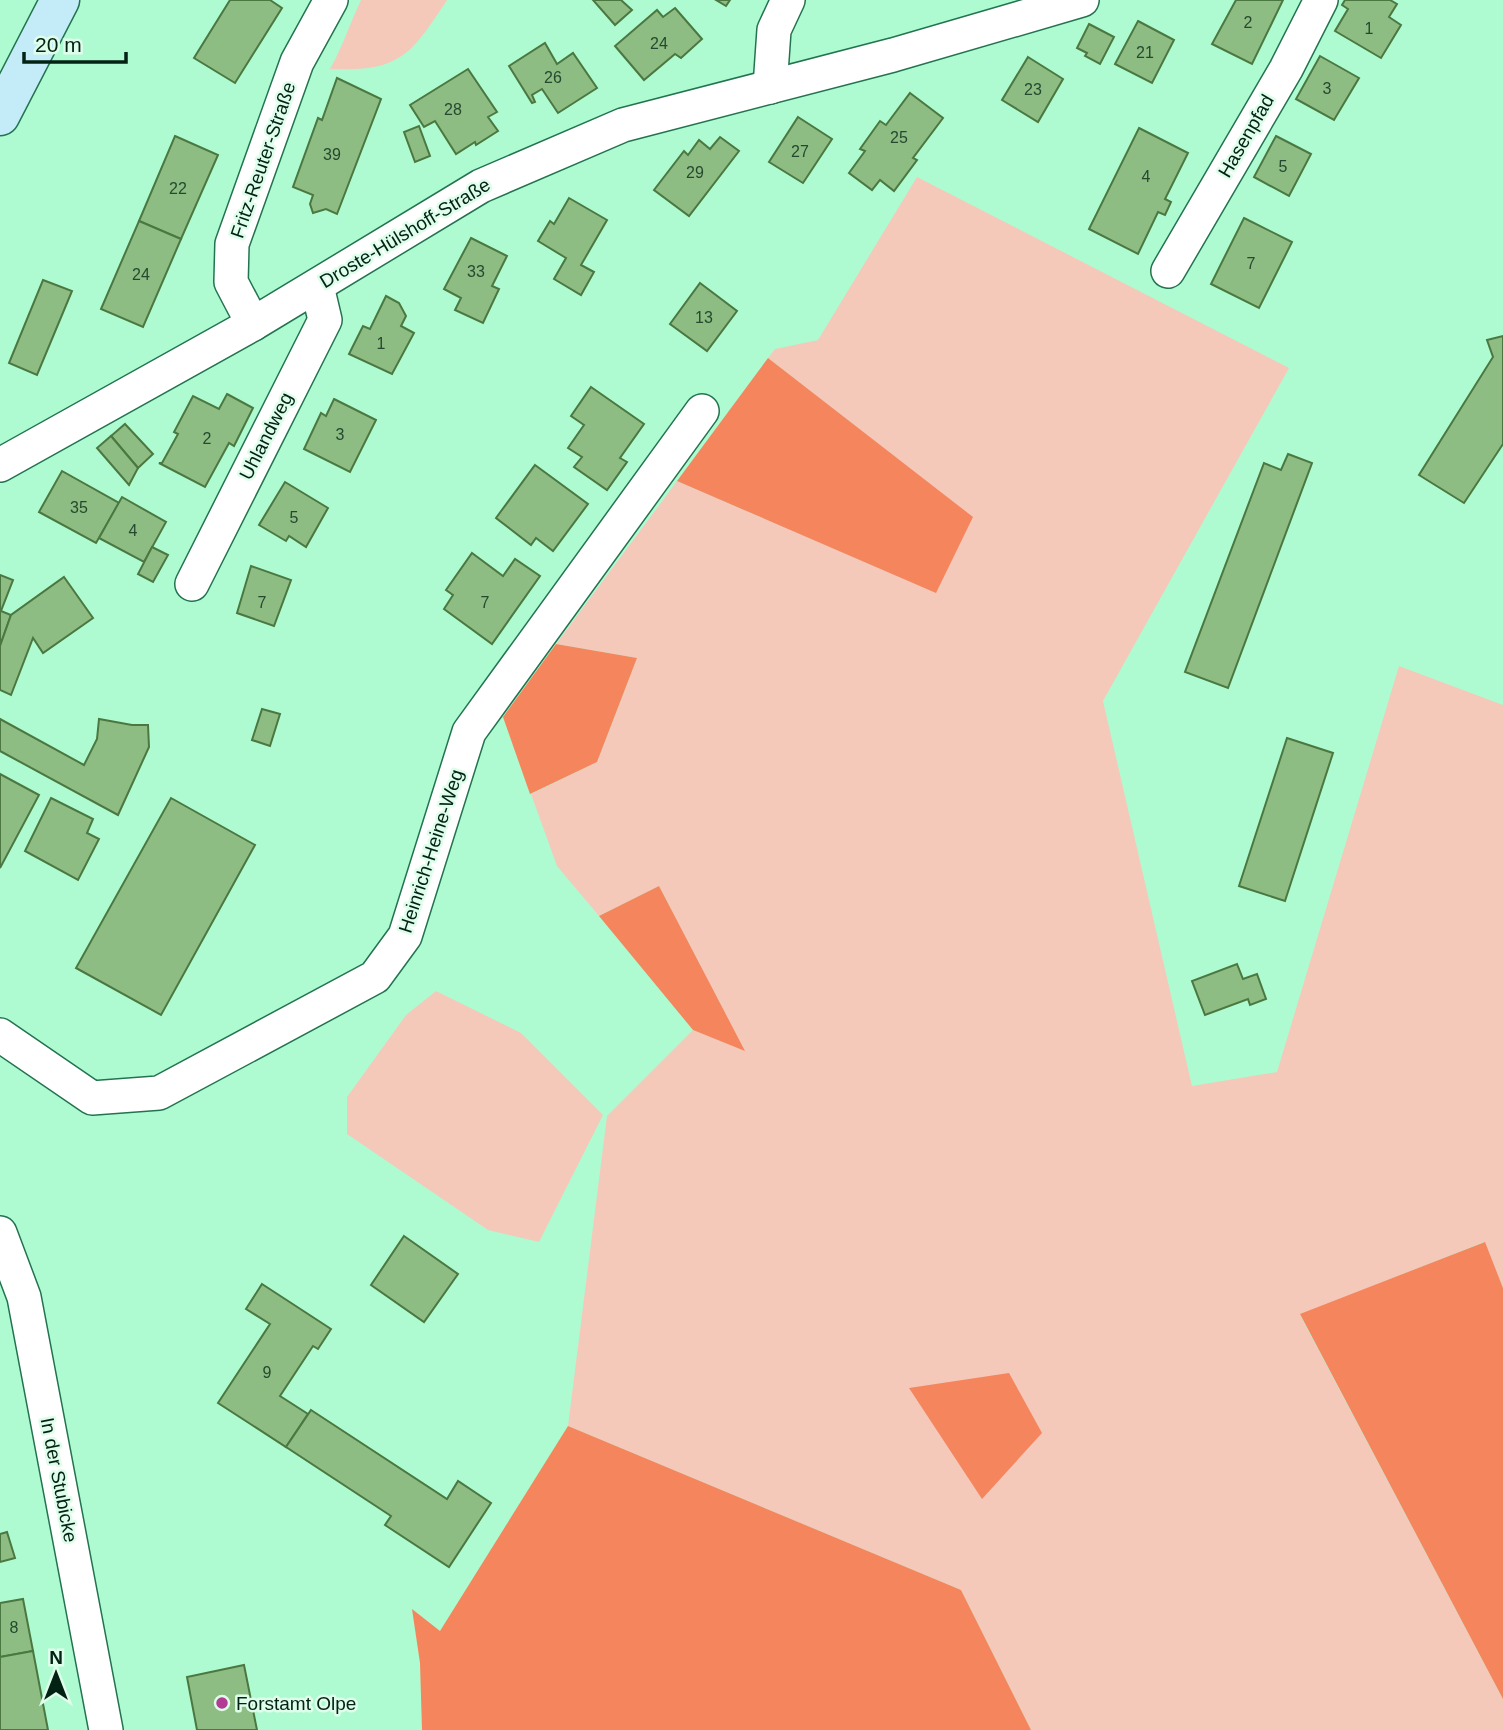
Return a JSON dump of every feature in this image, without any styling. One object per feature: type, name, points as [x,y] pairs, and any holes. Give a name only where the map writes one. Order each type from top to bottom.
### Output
[{"type":"main road","points":[[0,116],[60,0]]},
{"type":"street","name":"Fritz-Reuter-Straße","points":[[253,324],[231,282],[232,244],[297,62],[331,0]]},
{"type":"street","points":[[770,86],[774,30],[788,0]]},
{"type":"street","name":"Droste-Hülshoff-Straße","points":[[0,465],[253,324],[481,186],[623,125],[893,55],[1082,0]]},
{"type":"street","name":"Hasenpfad","points":[[1168,271],[1286,69],[1321,0]]},
{"type":"street","name":"Uhlandweg","points":[[192,584],[325,320],[317,286]]},
{"type":"street","name":"Heinrich-Heine-Weg","points":[[0,1035],[92,1098],[159,1093],[375,977],[405,936],[469,732],[702,411]]},
{"type":"street","name":"In der Stubicke","points":[[0,1233],[24,1297],[106,1730]]},
{"type":"shaded area","points":[[361,0],[447,0],[413,47],[401,56],[373,67],[330,69]]},
{"type":"shaded area","points":[[917,177],[1289,368],[1103,701],[1192,1086],[1277,1072],[1399,666],[1503,705],[1503,1288],[1484,1242],[1300,1315],[1503,1699],[1503,1730],[1031,1730],[961,1590],[568,1426],[607,1116],[693,1030],[744,1050],[659,886],[599,916],[557,866],[531,794],[597,762],[637,658],[556,644],[677,481],[935,592],[972,517],[768,358],[775,349],[818,340]]},
{"type":"shaded area","points":[[768,358],[973,517],[936,593],[677,481]]},
{"type":"shaded area","points":[[556,644],[637,658],[597,762],[530,794],[503,717]]},
{"type":"shaded area","points":[[659,886],[745,1051],[693,1030],[599,916]]},
{"type":"shaded area","points":[[436,991],[521,1033],[603,1115],[539,1242],[488,1230],[347,1134],[347,1097],[406,1015]]},
{"type":"shaded area","points":[[1485,1242],[1503,1288],[1503,1699],[1300,1314]]},
{"type":"shaded area","points":[[1009,1373],[1042,1433],[982,1499],[909,1388]]},
{"type":"shaded area","points":[[568,1426],[961,1590],[1031,1730],[422,1730],[420,1663],[412,1609],[440,1631]]},
{"type":"building","points":[[230,0],[270,0],[282,8],[235,83],[194,58]]},
{"type":"building","points":[[593,0],[621,0],[632,10],[615,25]]},
{"type":"building","points":[[716,0],[730,0],[726,6]]},
{"type":"building","points":[[1236,0],[1283,0],[1252,64],[1212,44]]},
{"type":"building","points":[[1345,0],[1390,0],[1397,4],[1389,17],[1401,25],[1381,58],[1335,31],[1348,9],[1342,5]]},
{"type":"building","points":[[675,8],[702,39],[681,58],[675,54],[644,80],[615,46],[657,10],[663,17]]},
{"type":"building","points":[[1138,21],[1174,40],[1152,83],[1115,64]]},
{"type":"building","points":[[1089,24],[1114,37],[1100,64],[1077,48]]},
{"type":"building","points":[[545,43],[557,64],[573,53],[597,88],[558,113],[542,89],[532,95],[535,102],[532,103],[509,66]]},
{"type":"building","points":[[1320,56],[1359,78],[1334,120],[1296,99]]},
{"type":"building","points":[[1028,57],[1063,79],[1038,122],[1002,100]]},
{"type":"building","points":[[468,69],[497,112],[488,117],[498,131],[456,154],[435,121],[424,127],[410,105]]},
{"type":"building","points":[[337,78],[381,99],[337,214],[326,209],[313,213],[310,204],[313,195],[293,187],[318,118],[322,120]]},
{"type":"building","points":[[910,93],[943,118],[913,158],[917,160],[894,191],[880,180],[872,190],[849,173],[865,151],[860,149],[880,121],[886,125]]},
{"type":"building","points":[[798,117],[832,139],[803,183],[769,162]]},
{"type":"building","points":[[419,126],[430,156],[415,162],[404,132]]},
{"type":"building","points":[[1139,128],[1188,153],[1165,199],[1171,202],[1165,215],[1158,212],[1138,254],[1089,229]]},
{"type":"building","points":[[175,136],[218,155],[181,239],[139,221]]},
{"type":"building","points":[[1276,136],[1311,154],[1289,196],[1254,177]]},
{"type":"building","points":[[720,137],[739,151],[689,216],[654,190],[684,151],[688,155],[699,140],[710,149]]},
{"type":"building","points":[[569,198],[607,220],[581,265],[594,272],[581,295],[554,279],[566,258],[538,241],[550,221],[554,224]]},
{"type":"building","points":[[1244,218],[1292,242],[1259,308],[1211,284]]},
{"type":"building","points":[[139,221],[181,239],[143,327],[101,309]]},
{"type":"building","points":[[471,238],[507,256],[492,286],[499,289],[483,323],[455,310],[461,298],[444,289]]},
{"type":"building","points":[[43,280],[72,291],[37,375],[9,363]]},
{"type":"building","points":[[700,283],[737,311],[707,351],[670,324]]},
{"type":"building","points":[[386,296],[399,303],[406,316],[401,326],[414,333],[392,374],[349,354],[363,326],[370,329]]},
{"type":"building","points":[[1503,336],[1503,444],[1464,503],[1419,475],[1493,357],[1487,340]]},
{"type":"building","points":[[591,387],[644,424],[620,458],[627,462],[607,490],[574,467],[582,457],[568,448],[584,425],[571,416]]},
{"type":"building","points":[[227,394],[253,408],[234,446],[229,443],[205,487],[159,463],[162,463],[178,434],[174,432],[193,396],[219,409]]},
{"type":"building","points":[[334,399],[376,420],[350,472],[304,449],[321,413],[326,416]]},
{"type":"building","points":[[125,424],[153,454],[138,468],[111,436]]},
{"type":"building","points":[[111,436],[138,468],[129,485],[97,448]]},
{"type":"building","points":[[1288,454],[1312,463],[1228,688],[1185,672],[1264,463],[1281,470]]},
{"type":"building","points":[[535,465],[588,504],[553,551],[536,538],[531,545],[496,518]]},
{"type":"building","points":[[62,471],[119,503],[96,543],[39,512]]},
{"type":"building","points":[[285,482],[328,508],[306,547],[289,536],[286,541],[259,525]]},
{"type":"building","points":[[122,497],[166,522],[144,562],[99,538]]},
{"type":"building","points":[[152,547],[168,555],[153,582],[138,574]]},
{"type":"building","points":[[472,553],[503,576],[515,559],[540,576],[492,644],[444,609],[453,595],[446,590]]},
{"type":"building","points":[[251,566],[291,580],[274,626],[237,613]]},
{"type":"building","points":[[0,575],[13,580],[1,611],[11,615],[0,646]]},
{"type":"building","points":[[64,577],[93,618],[43,653],[33,638],[11,695],[0,690],[0,646],[11,615]]},
{"type":"building","points":[[262,709],[280,714],[270,746],[252,740]]},
{"type":"building","points":[[0,719],[84,765],[97,739],[99,719],[148,725],[149,747],[118,815],[0,751]]},
{"type":"building","points":[[1287,738],[1333,753],[1285,901],[1239,886]]},
{"type":"building","points":[[0,774],[39,795],[0,868]]},
{"type":"building","points":[[51,798],[93,819],[87,833],[99,839],[78,880],[25,851]]},
{"type":"building","points":[[171,798],[255,845],[161,1015],[76,968]]},
{"type":"building","points":[[1237,964],[1243,979],[1257,974],[1266,999],[1250,1005],[1248,999],[1205,1015],[1192,981]]},
{"type":"building","points":[[404,1236],[458,1274],[424,1322],[371,1285]]},
{"type":"building","points":[[262,1284],[331,1329],[318,1349],[313,1346],[280,1396],[308,1414],[286,1447],[218,1403],[270,1324],[246,1309]]},
{"type":"building","points":[[311,1410],[447,1499],[458,1481],[491,1503],[449,1567],[385,1525],[391,1516],[286,1447]]},
{"type":"building","points":[[7,1532],[15,1558],[0,1562],[0,1534]]},
{"type":"building","points":[[23,1599],[33,1651],[0,1657],[0,1603]]},
{"type":"building","points":[[33,1651],[48,1730],[0,1730],[0,1657]]},
{"type":"building","name":"Forstamt Olpe","points":[[244,1665],[257,1730],[197,1730],[187,1677]]},
{"type":"place","name":"Forstamt Olpe","points":[[222,1703]]}]
